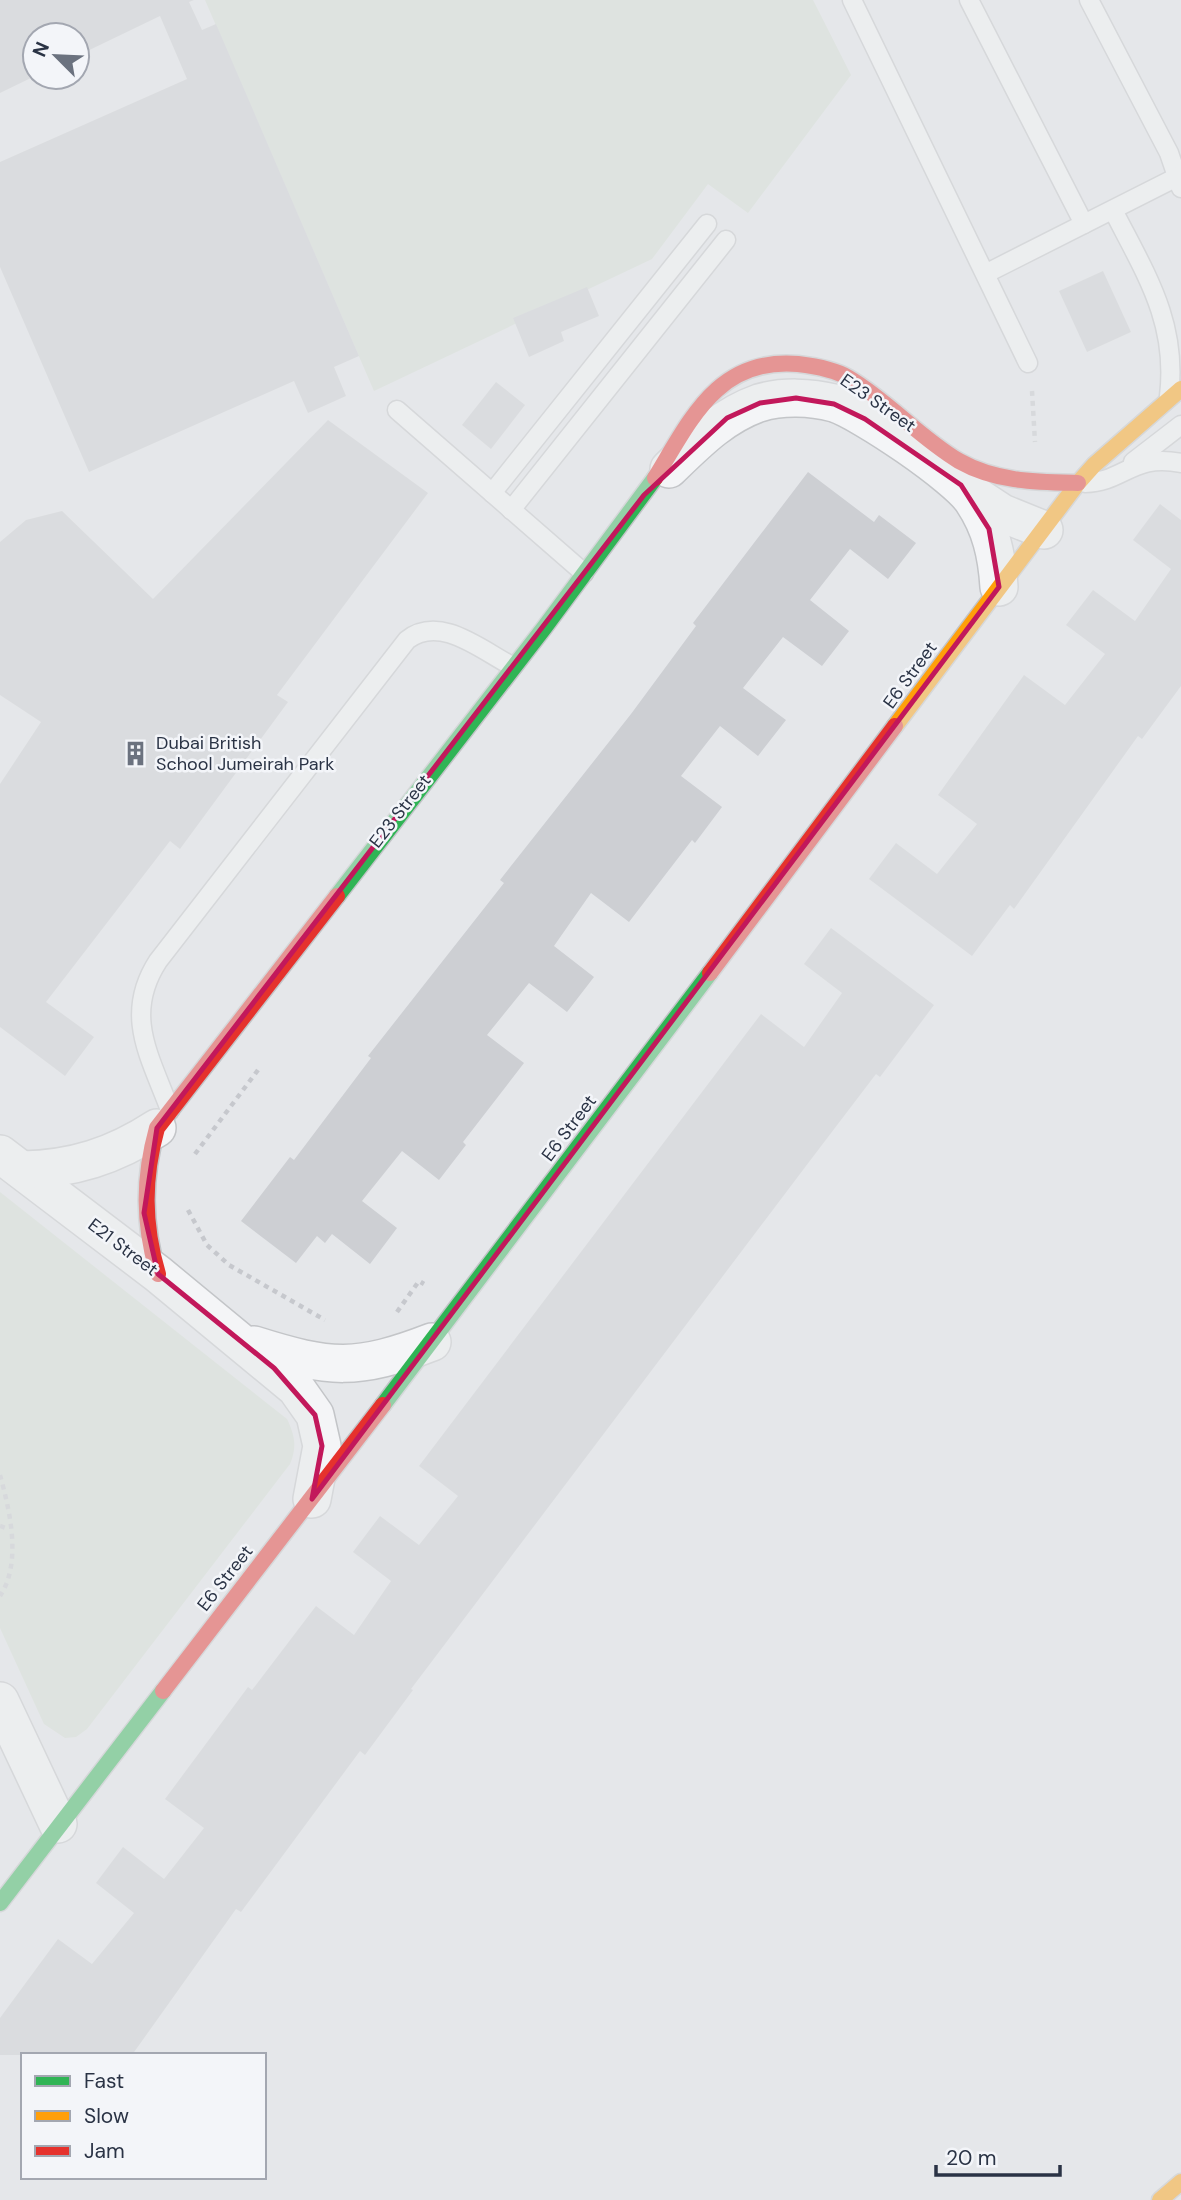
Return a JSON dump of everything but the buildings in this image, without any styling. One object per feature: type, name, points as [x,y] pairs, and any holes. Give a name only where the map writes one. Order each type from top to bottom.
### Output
[{"type":"street","name":"E23 Street","points":[[11,1162],[53,1169],[109,1155],[163,1119],[644,495],[687,423],[719,386],[749,368],[783,363],[818,366],[848,377],[943,451],[1003,478],[1042,484],[1079,483]]},
{"type":"street","name":"E6 Street","points":[[0,1903],[58,1824],[432,1342],[1079,483],[1094,465],[1175,394]]},
{"type":"street","name":"E23 Street","points":[[644,495],[706,432],[727,418],[760,403],[796,398],[834,404],[864,419],[961,485],[989,530],[995,548],[999,587]]},
{"type":"street","points":[[1003,478],[1035,498],[1048,525]]},
{"type":"street","points":[[961,485],[988,505],[1048,525]]},
{"type":"street","name":"E23 Street","points":[[158,1274],[149,1245],[144,1213],[145,1175],[163,1119]]},
{"type":"street","name":"E21 Street","points":[[11,1162],[243,1341],[296,1388],[315,1415],[322,1446],[312,1499]]},
{"type":"street","name":"E21 Street","points":[[243,1341],[322,1363],[359,1365],[432,1342]]},
{"type":"street","points":[[0,1701],[58,1824]]},
{"type":"street","points":[[1160,2200],[1181,2182]]},
{"type":"lane","points":[[852,0],[987,273],[1028,363]]},
{"type":"lane","points":[[969,0],[1084,224]]},
{"type":"lane","points":[[987,273],[1180,180],[1169,153],[1089,0]]},
{"type":"lane","points":[[1113,210],[1162,309],[1175,394]]},
{"type":"lane","points":[[492,493],[708,224]]},
{"type":"lane","points":[[511,510],[726,240]]},
{"type":"lane","points":[[397,410],[584,573]]},
{"type":"lane","points":[[1079,483],[1098,482],[1125,468],[1181,425]]},
{"type":"lane","points":[[1125,468],[1149,461],[1181,463]]},
{"type":"lane","points":[[163,1119],[139,1020],[140,998],[158,961],[407,640],[417,632],[429,628],[449,632],[512,666]]},
{"type":"path","points":[[191,1162],[196,1151],[263,1063]]},
{"type":"path","points":[[144,1213],[186,1206],[207,1245],[229,1265],[334,1324]]},
{"type":"path","points":[[393,1317],[419,1281],[457,1308]]},
{"type":"path","points":[[0,1475],[7,1501],[13,1558],[6,1587],[0,1596]]},
{"type":"path","points":[[0,1526],[9,1529]]},
{"type":"highlighted area","points":[[796,398],[834,404],[865,419],[961,485],[989,529],[999,587],[312,1499],[322,1446],[315,1415],[274,1368],[158,1274],[144,1213],[157,1128],[644,495],[727,418],[760,403]]},
{"type":"shaded area","points":[[205,0],[813,0],[851,75],[748,213],[708,184],[652,259],[374,391]]},
{"type":"shaded area","points":[[0,1192],[287,1419],[294,1442],[290,1464],[87,1729],[76,1737],[65,1738],[44,1724],[0,1628]]},
{"type":"traffic: fast","points":[[337,896],[544,628],[655,478]]},
{"type":"traffic: fast","points":[[383,1405],[710,973]]},
{"type":"traffic: fast","points":[[0,1903],[163,1691]]},
{"type":"traffic: slow","points":[[895,726],[1078,483],[1094,465],[1181,389]]},
{"type":"traffic: slow","points":[[1160,2200],[1181,2182]]},
{"type":"traffic: jam","points":[[655,478],[695,414],[727,381],[770,364],[798,364],[831,370],[849,378],[877,397],[931,442],[973,468],[1017,480],[1078,483]]},
{"type":"traffic: jam","points":[[710,973],[895,726]]},
{"type":"traffic: jam","points":[[158,1274],[147,1219],[147,1183],[157,1128],[337,896]]},
{"type":"traffic: jam","points":[[163,1691],[383,1405]]},
{"type":"place","name":"Dubai British School Jumeirah Park","points":[[136,753]]}]
